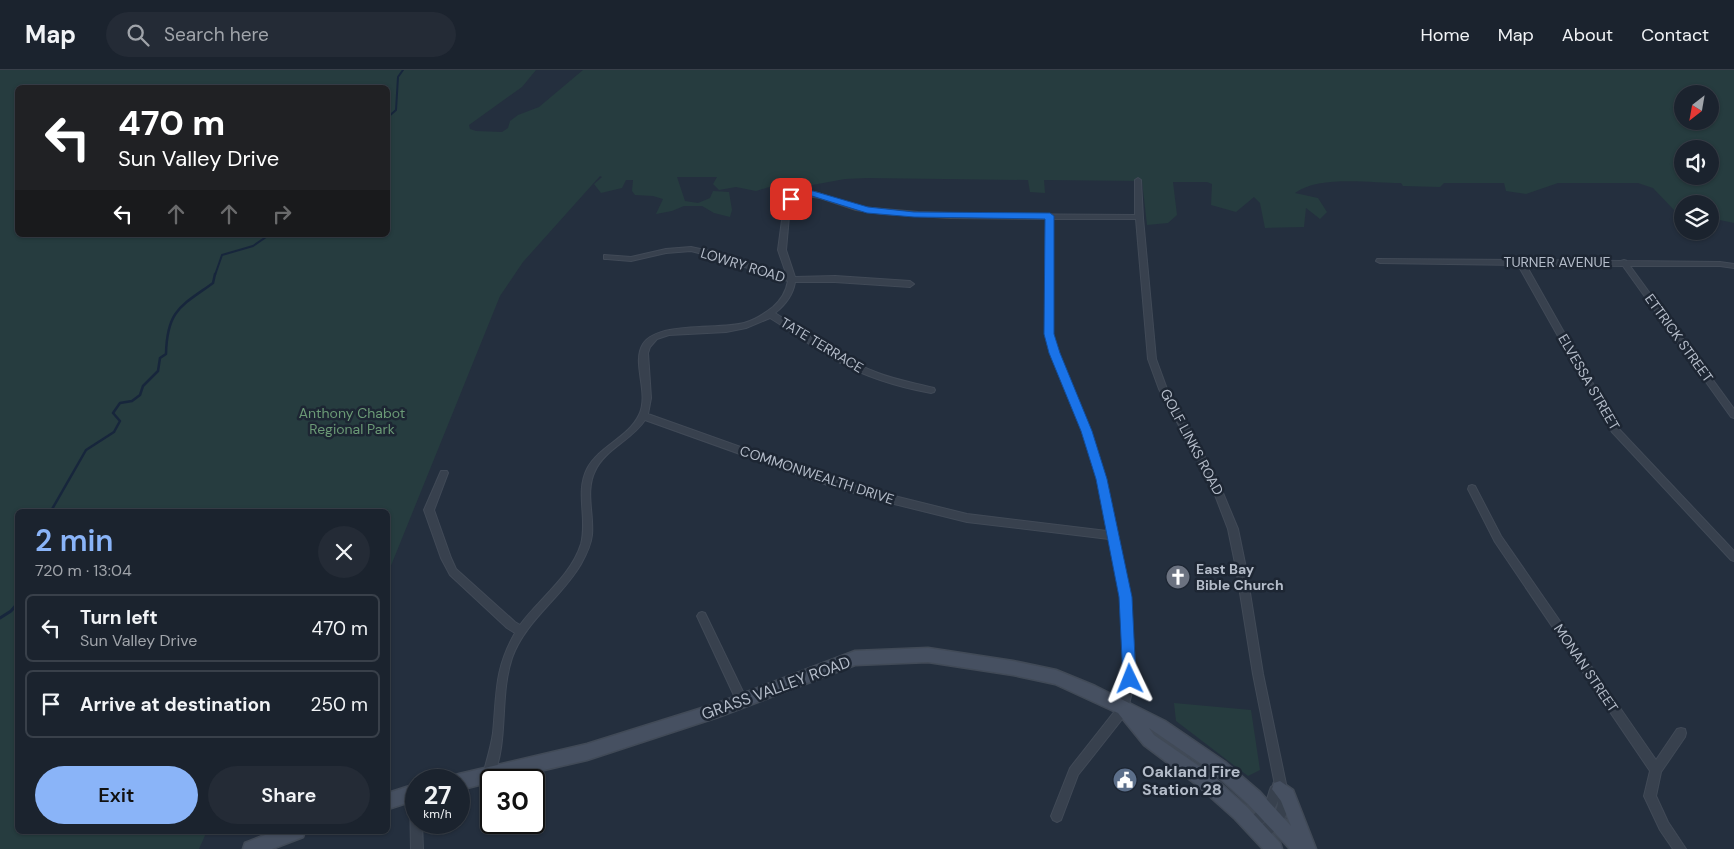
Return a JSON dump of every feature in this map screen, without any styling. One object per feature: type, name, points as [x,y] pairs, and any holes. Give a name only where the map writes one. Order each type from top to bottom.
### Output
[{"type":"main road","name":"GRASS VALLEY ROAD","points":[[511,769],[587,752],[718,710],[855,658],[928,655],[1013,668],[1056,677],[1090,692],[1160,726],[1184,742],[1218,767],[1272,817]]},
{"type":"main road","name":"GRASS VALLEY ROAD","points":[[1123,709],[1149,740],[1203,779],[1257,829]]},
{"type":"main road","points":[[1280,789],[1287,796],[1308,849]]},
{"type":"main road","points":[[390,800],[405,796]]},
{"type":"main road","points":[[1272,817],[1301,849]]},
{"type":"main road","points":[[1257,829],[1274,849]]},
{"type":"main road","points":[[253,848],[289,834]]},
{"type":"street","name":"GOLF LINKS ROAD","points":[[1138,180],[1139,217],[1152,359],[1163,389],[1214,481],[1233,529],[1258,674],[1280,789],[1283,796],[1284,807],[1272,817]]},
{"type":"street","points":[[490,769],[498,736],[505,670],[510,650],[521,631],[570,574],[585,546],[589,527],[586,491],[590,471],[598,460],[631,430],[643,416],[647,400],[647,388],[643,353],[651,338],[661,333],[734,329],[772,315],[786,297],[792,280],[782,247],[787,205],[796,195],[813,194],[867,210],[914,215],[1139,217]]},
{"type":"street","points":[[1050,216],[1049,334],[1054,353],[1086,431],[1102,479],[1125,597],[1130,664],[1130,679],[1123,709],[1074,772],[1057,816]]},
{"type":"street","name":"LOWRY ROAD","points":[[607,258],[631,259],[666,251],[692,250],[716,255],[792,280],[910,284]]},
{"type":"street","name":"TURNER AVENUE","points":[[1380,261],[1624,262],[1734,266]]},
{"type":"street","name":"ELVESSA STREET","points":[[1520,262],[1615,430],[1734,557]]},
{"type":"street","name":"ETTRICK STREET","points":[[1624,262],[1734,415]]},
{"type":"street","name":"TATE TERRACE","points":[[772,315],[842,361],[873,375],[907,386],[931,390]]},
{"type":"street","name":"COMMONWEALTH DRIVE","points":[[643,416],[824,480],[874,495],[967,518],[1113,536]]},
{"type":"street","points":[[444,473],[429,510],[446,558],[454,572],[511,625],[521,631]]},
{"type":"street","name":"MONAN STREET","points":[[1472,489],[1498,539],[1656,770]]},
{"type":"street","points":[[702,616],[742,701]]},
{"type":"street","points":[[1680,849],[1664,826],[1650,796],[1656,770],[1681,733]]},
{"type":"street","points":[[1257,829],[1272,817]]},
{"type":"street","points":[[416,834],[417,849]]},
{"type":"green space","name":"Anthony Chabot Regional Park","points":[[0,70],[536,70],[522,87],[469,125],[470,129],[476,131],[502,132],[508,128],[510,121],[518,115],[539,107],[583,70],[1734,70],[1734,223],[1719,220],[1719,195],[1674,195],[1674,210],[1653,188],[1638,183],[1558,183],[1526,194],[1506,191],[1504,183],[1444,183],[1440,187],[1403,186],[1401,183],[1360,181],[1331,182],[1305,187],[1295,193],[1318,198],[1327,212],[1320,219],[1306,208],[1304,227],[1265,228],[1260,203],[1254,197],[1236,212],[1211,205],[1212,184],[1207,182],[1173,182],[1177,215],[1168,223],[1147,225],[1142,181],[1044,180],[1045,193],[1030,192],[1028,180],[867,178],[845,179],[807,186],[776,185],[756,191],[736,187],[719,190],[713,184],[717,177],[677,177],[685,201],[698,203],[710,198],[713,191],[729,192],[732,210],[730,217],[714,213],[702,206],[684,206],[672,211],[656,214],[663,199],[653,196],[635,195],[632,191],[633,180],[626,180],[622,188],[601,193],[594,184],[602,177],[600,176],[523,262],[500,296],[390,568],[390,509],[15,509],[15,834],[206,834],[199,849],[0,849]]},
{"type":"green space","points":[[1174,703],[1251,710],[1260,770],[1248,776],[1176,721]]},
{"type":"waterway","points":[[390,115],[396,110],[398,77],[403,70]]},
{"type":"waterway","points":[[215,275],[222,255],[253,246],[266,237]]},
{"type":"waterway","points":[[52,509],[86,450],[114,432],[120,421],[113,413],[120,403],[132,401],[140,395],[143,386],[158,371],[160,358],[166,354],[169,328],[173,318],[184,304],[213,283],[215,274]]},
{"type":"waterway","points":[[0,618],[15,606]]},
{"type":"place","name":"East Bay Bible Church","points":[[1178,577]]},
{"type":"place","name":"Oakland Fire Station 28","points":[[1125,780]]},
{"type":"route","points":[[791,199],[796,195],[813,194],[867,210],[914,215],[1050,216],[1049,334],[1054,353],[1071,390],[1102,479],[1125,597],[1130,679]]}]
